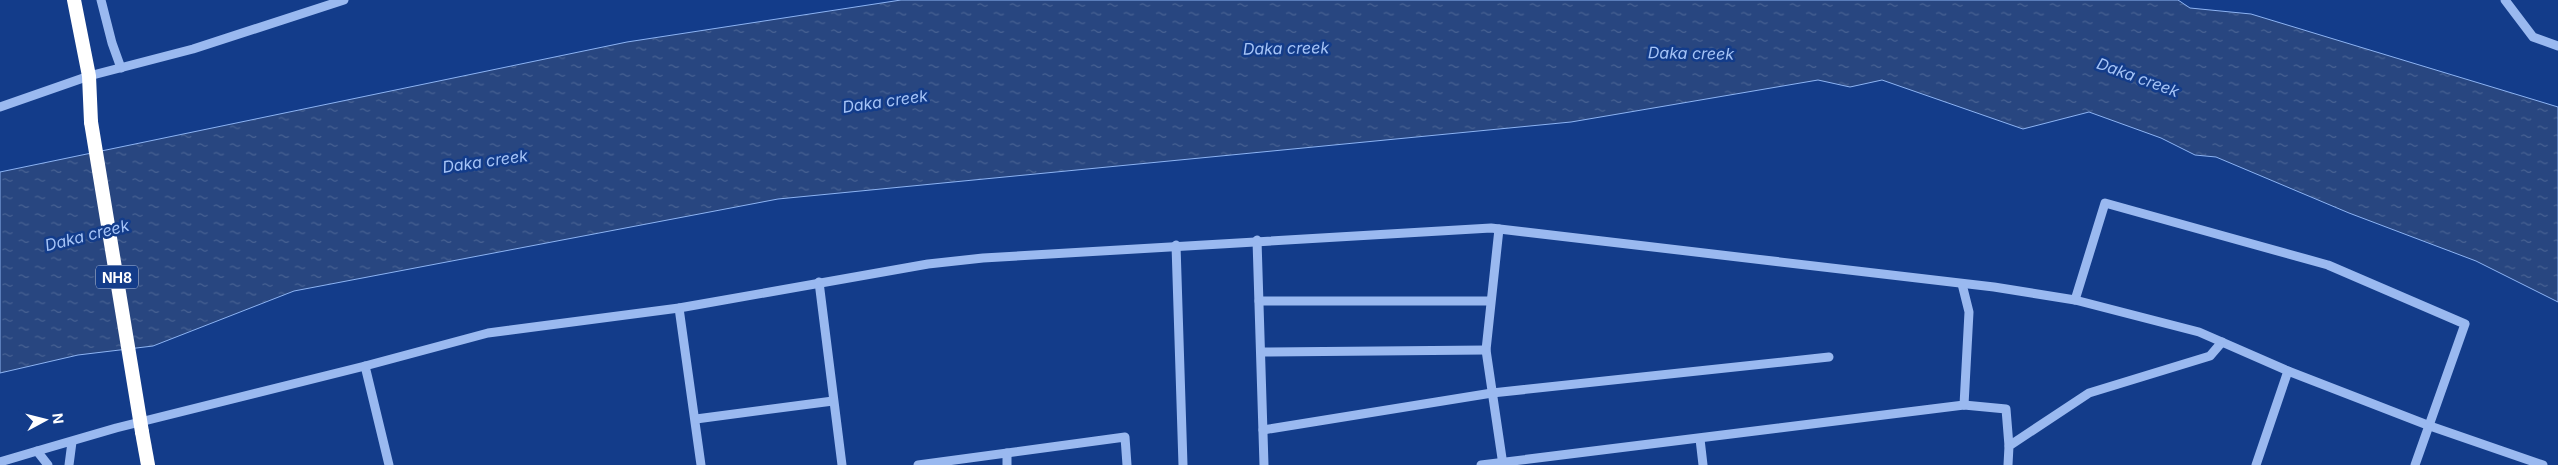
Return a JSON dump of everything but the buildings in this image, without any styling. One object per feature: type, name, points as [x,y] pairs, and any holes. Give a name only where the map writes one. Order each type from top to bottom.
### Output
[{"type":"highway","name":"NH8","points":[[74,0],[89,76],[91,122],[148,465]]},
{"type":"street","points":[[101,0],[112,43],[121,68]]},
{"type":"street","points":[[0,107],[89,76],[193,49],[344,0]]},
{"type":"street","points":[[2505,0],[2533,37],[2558,46]]},
{"type":"street","points":[[2075,300],[2105,203],[2328,265],[2465,324],[2415,465]]},
{"type":"street","points":[[1499,229],[1486,350],[1503,463]]},
{"type":"street","points":[[0,462],[116,428],[365,366],[488,332],[678,308],[928,264],[983,258],[1257,240],[1499,229],[1962,284],[2075,300],[2199,332],[2288,371],[2430,426],[2543,465]]},
{"type":"street","points":[[1257,240],[1264,465]]},
{"type":"street","points":[[1176,245],[1183,465]]},
{"type":"street","points":[[819,282],[832,401],[842,465]]},
{"type":"street","points":[[1962,284],[1969,312],[1964,405]]},
{"type":"street","points":[[1259,301],[1490,300]]},
{"type":"street","points":[[678,308],[696,420],[701,465]]},
{"type":"street","points":[[2009,446],[2089,393],[2210,356],[2222,342]]},
{"type":"street","points":[[1261,352],[1486,350]]},
{"type":"street","points":[[1263,430],[1492,393],[1829,357]]},
{"type":"street","points":[[365,366],[389,465]]},
{"type":"street","points":[[2256,465],[2288,371]]},
{"type":"street","points":[[696,420],[832,401]]},
{"type":"street","points":[[1481,465],[1964,405],[2006,408],[2009,446],[2008,465]]},
{"type":"street","points":[[918,465],[1126,437],[1127,465]]},
{"type":"street","points":[[1700,439],[1703,465]]},
{"type":"street","points":[[69,465],[72,442]]},
{"type":"street","points":[[37,450],[48,465]]},
{"type":"street","points":[[1007,453],[1007,465]]},
{"type":"water","name":"Daka creek","points":[[901,0],[2178,0],[2190,8],[2251,14],[2558,107],[2558,302],[2476,261],[2349,213],[2216,157],[2195,155],[2161,138],[2089,112],[2023,129],[1882,80],[1850,87],[1818,80],[1571,122],[778,199],[294,291],[153,346],[78,355],[0,373],[0,172],[627,42]]}]
